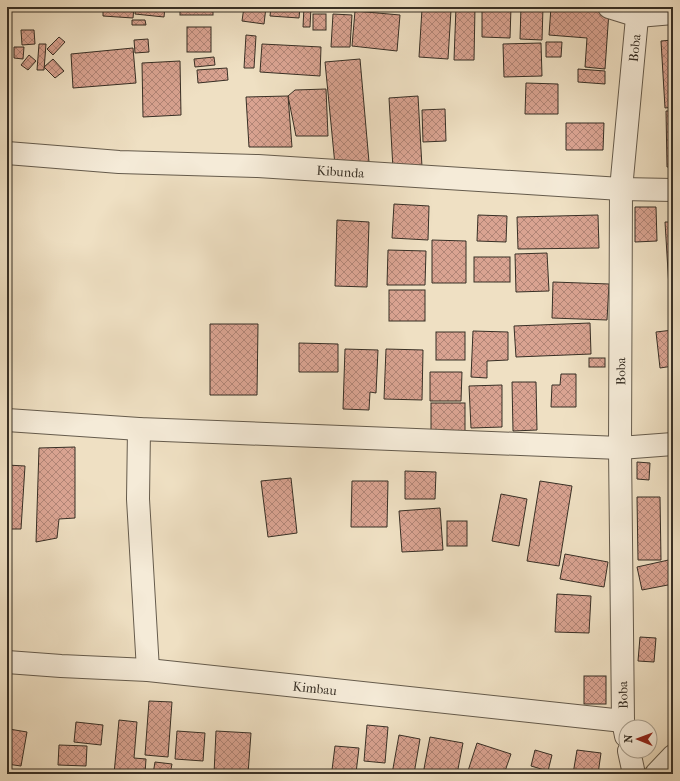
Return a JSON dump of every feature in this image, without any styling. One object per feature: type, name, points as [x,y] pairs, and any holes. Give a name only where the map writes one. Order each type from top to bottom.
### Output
[{"type":"street","points":[[609,7],[673,14]]},
{"type":"street","name":"Boba","points":[[624,719],[620,448],[620,189],[638,11]]},
{"type":"street","name":"Kibunda","points":[[7,153],[119,162],[258,166],[620,189],[673,190]]},
{"type":"street","points":[[7,420],[139,428],[620,448],[673,444]]},
{"type":"street","points":[[139,428],[138,500],[148,670]]},
{"type":"street","name":"Kimbau","points":[[7,662],[148,670],[618,728]]},
{"type":"street","points":[[656,774],[673,756]]},
{"type":"street","points":[[631,759],[634,774]]},
{"type":"building","points":[[103,7],[134,7],[133,18],[103,16]]},
{"type":"building","points":[[136,7],[165,7],[164,17],[135,14]]},
{"type":"building","points":[[180,7],[213,7],[213,15],[180,15]]},
{"type":"building","points":[[244,7],[266,7],[264,24],[242,21]]},
{"type":"building","points":[[271,7],[300,7],[299,18],[270,16]]},
{"type":"building","points":[[304,7],[311,7],[310,27],[303,27]]},
{"type":"building","points":[[456,7],[475,7],[474,60],[454,60]]},
{"type":"building","points":[[482,7],[511,7],[510,38],[482,37]]},
{"type":"building","points":[[521,7],[543,7],[542,40],[520,39]]},
{"type":"building","points":[[551,7],[609,11],[605,69],[585,67],[587,38],[549,35]]},
{"type":"building","points":[[422,9],[451,10],[448,59],[419,57]]},
{"type":"building","points":[[355,11],[400,15],[397,51],[352,46]]},
{"type":"building","points":[[313,14],[326,14],[326,30],[313,30]]},
{"type":"building","points":[[333,14],[352,15],[350,47],[331,47]]},
{"type":"building","points":[[132,20],[145,20],[146,25],[132,25]]},
{"type":"building","points":[[187,27],[211,27],[211,52],[187,52]]},
{"type":"building","points":[[21,30],[34,30],[35,44],[22,45]]},
{"type":"building","points":[[246,35],[256,36],[254,68],[244,68]]},
{"type":"building","points":[[59,37],[65,42],[53,55],[47,49]]},
{"type":"building","points":[[148,39],[149,52],[135,53],[134,40]]},
{"type":"building","points":[[673,40],[673,107],[665,108],[661,41]]},
{"type":"building","points":[[546,42],[562,42],[561,57],[546,57]]},
{"type":"building","points":[[541,43],[542,76],[504,77],[503,44]]},
{"type":"building","points":[[39,44],[46,44],[44,70],[37,70]]},
{"type":"building","points":[[262,44],[321,47],[320,76],[260,72]]},
{"type":"building","points":[[14,47],[24,47],[23,59],[14,58]]},
{"type":"building","points":[[133,48],[136,83],[73,88],[71,54]]},
{"type":"building","points":[[29,55],[36,61],[28,70],[21,65]]},
{"type":"building","points":[[214,57],[215,65],[195,67],[194,59]]},
{"type":"building","points":[[53,59],[64,71],[55,78],[44,67]]},
{"type":"building","points":[[360,59],[369,162],[335,165],[325,62]]},
{"type":"building","points":[[180,61],[181,115],[143,117],[142,63]]},
{"type":"building","points":[[227,68],[228,80],[198,83],[197,70]]},
{"type":"building","points":[[578,69],[605,71],[605,84],[578,82]]},
{"type":"building","points":[[526,83],[558,84],[558,114],[525,114]]},
{"type":"building","points":[[326,89],[328,136],[296,136],[288,96],[295,90]]},
{"type":"building","points":[[288,96],[292,147],[249,147],[246,97]]},
{"type":"building","points":[[418,96],[422,167],[393,169],[389,98]]},
{"type":"building","points":[[445,109],[446,141],[423,142],[422,110]]},
{"type":"building","points":[[666,111],[673,111],[673,167],[667,167]]},
{"type":"building","points":[[566,123],[604,123],[603,150],[566,150]]},
{"type":"building","points":[[394,204],[429,206],[428,240],[392,238]]},
{"type":"building","points":[[635,207],[656,207],[657,241],[635,242]]},
{"type":"building","points":[[478,215],[507,216],[506,242],[477,241]]},
{"type":"building","points":[[598,215],[599,248],[518,249],[517,217]]},
{"type":"building","points":[[337,220],[369,222],[367,287],[335,286]]},
{"type":"building","points":[[665,222],[673,222],[673,304],[670,304]]},
{"type":"building","points":[[432,240],[466,241],[466,283],[432,283]]},
{"type":"building","points":[[388,250],[426,251],[425,285],[387,285]]},
{"type":"building","points":[[547,253],[549,291],[516,292],[515,254]]},
{"type":"building","points":[[474,257],[510,257],[510,282],[474,282]]},
{"type":"building","points":[[553,282],[609,284],[607,320],[552,318]]},
{"type":"building","points":[[389,290],[425,290],[425,321],[389,321]]},
{"type":"building","points":[[590,323],[591,354],[516,357],[514,326]]},
{"type":"building","points":[[210,324],[258,324],[257,395],[210,395]]},
{"type":"building","points":[[673,330],[673,366],[660,368],[656,332]]},
{"type":"building","points":[[473,331],[508,332],[508,360],[487,361],[487,378],[471,377]]},
{"type":"building","points":[[436,332],[465,332],[465,360],[436,360]]},
{"type":"building","points":[[299,343],[338,344],[338,372],[299,372]]},
{"type":"building","points":[[345,349],[378,350],[376,393],[370,392],[369,410],[343,409]]},
{"type":"building","points":[[386,349],[423,350],[422,400],[384,399]]},
{"type":"building","points":[[589,358],[605,358],[605,367],[589,367]]},
{"type":"building","points":[[430,372],[462,372],[461,401],[430,401]]},
{"type":"building","points":[[561,374],[576,374],[576,407],[551,407],[552,385],[560,385]]},
{"type":"building","points":[[512,382],[536,382],[537,430],[513,431]]},
{"type":"building","points":[[502,385],[502,427],[471,428],[469,386]]},
{"type":"building","points":[[671,394],[673,394],[673,434],[670,434]]},
{"type":"building","points":[[431,403],[465,403],[465,436],[431,436]]},
{"type":"building","points":[[75,447],[75,518],[59,519],[57,538],[36,542],[39,448]]},
{"type":"building","points":[[637,462],[650,463],[649,480],[637,479]]},
{"type":"building","points":[[7,465],[25,466],[21,529],[7,529]]},
{"type":"building","points":[[405,471],[436,472],[435,499],[405,499]]},
{"type":"building","points":[[291,478],[297,533],[268,537],[261,481]]},
{"type":"building","points":[[352,481],[388,481],[387,527],[351,527]]},
{"type":"building","points":[[540,481],[572,486],[559,566],[527,561]]},
{"type":"building","points":[[501,494],[527,499],[519,546],[492,541]]},
{"type":"building","points":[[637,497],[660,497],[661,560],[638,560]]},
{"type":"building","points":[[440,508],[443,550],[402,552],[399,511]]},
{"type":"building","points":[[447,521],[467,521],[467,546],[447,546]]},
{"type":"building","points":[[565,554],[608,562],[604,587],[560,579]]},
{"type":"building","points":[[673,559],[673,584],[642,590],[637,567]]},
{"type":"building","points":[[557,594],[591,596],[589,633],[555,632]]},
{"type":"building","points":[[640,637],[656,638],[654,662],[638,661]]},
{"type":"building","points":[[584,676],[606,676],[606,704],[584,704]]},
{"type":"building","points":[[149,701],[172,702],[168,757],[145,755]]},
{"type":"building","points":[[119,720],[137,722],[134,758],[146,759],[145,774],[114,774]]},
{"type":"building","points":[[76,722],[103,725],[101,745],[74,742]]},
{"type":"building","points":[[367,725],[388,727],[385,763],[364,761]]},
{"type":"building","points":[[9,729],[27,732],[21,766],[7,764],[7,742]]},
{"type":"building","points":[[177,731],[205,733],[203,761],[175,759]]},
{"type":"building","points":[[216,731],[251,733],[248,774],[214,774]]},
{"type":"building","points":[[399,735],[420,739],[414,774],[392,774]]},
{"type":"building","points":[[430,737],[463,743],[457,774],[423,774]]},
{"type":"building","points":[[477,743],[511,754],[504,774],[467,774]]},
{"type":"building","points":[[59,745],[87,746],[86,766],[58,765]]},
{"type":"building","points":[[335,746],[359,748],[356,773],[332,770]]},
{"type":"building","points":[[535,750],[552,755],[548,771],[531,766]]},
{"type":"building","points":[[577,750],[601,753],[598,774],[573,774]]},
{"type":"building","points":[[155,762],[172,764],[170,774],[153,774]]}]
